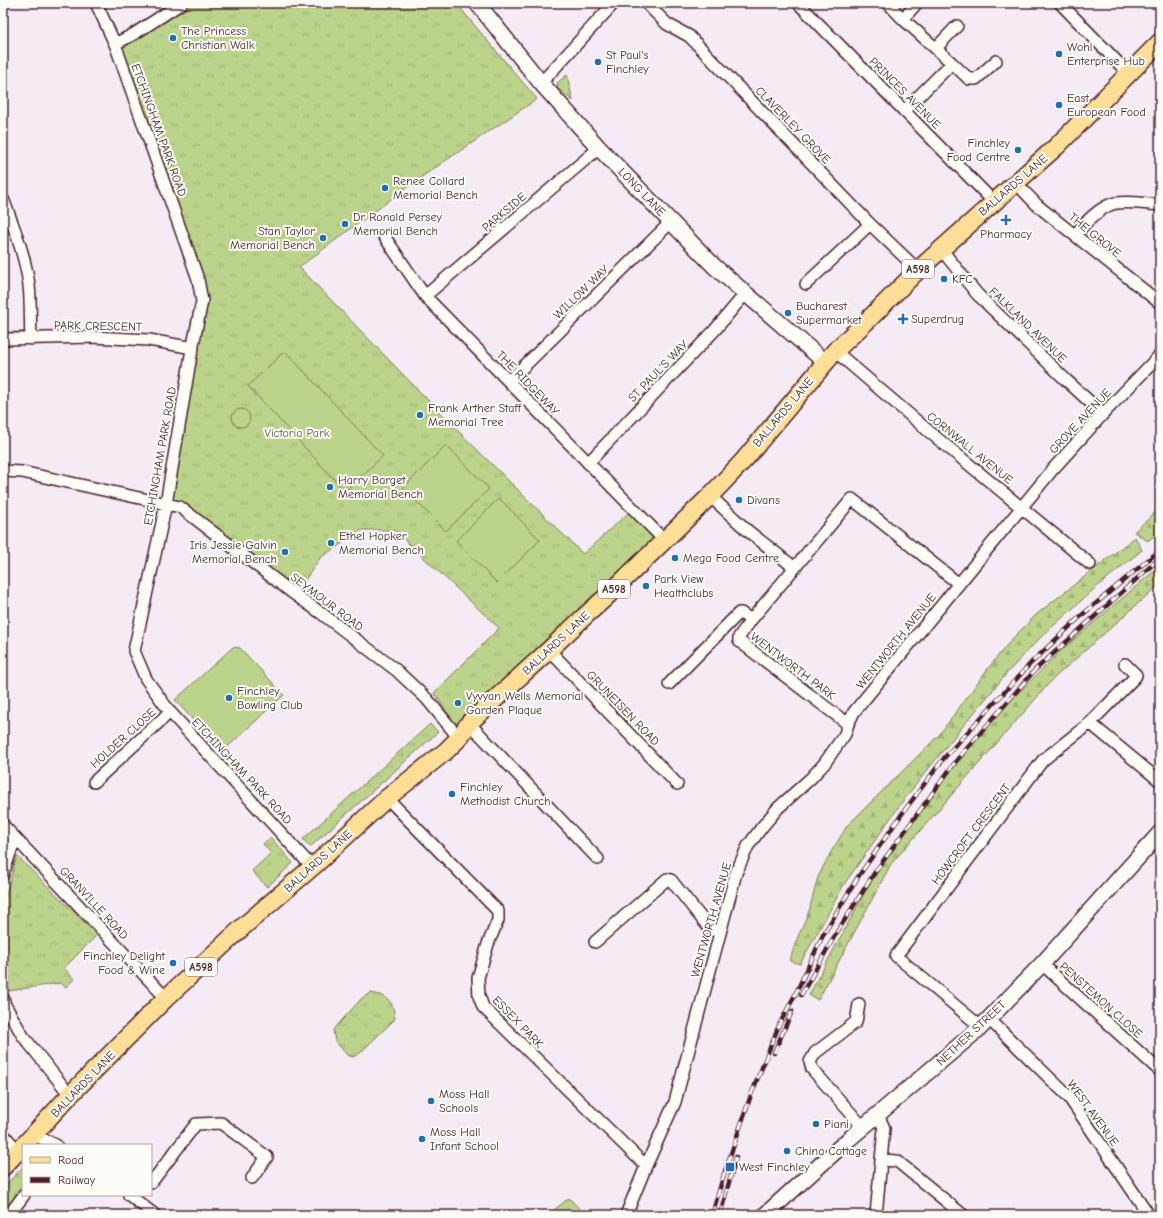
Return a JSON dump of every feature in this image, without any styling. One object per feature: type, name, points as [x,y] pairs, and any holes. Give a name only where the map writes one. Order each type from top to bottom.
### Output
[{"type":"main road","name":"BALLARDS LANE","points":[[25,1144],[70,1095],[166,998],[387,798],[446,751],[459,738],[469,723],[605,598],[710,496],[744,460],[830,356],[918,270],[1057,146],[1160,42]]},
{"type":"main road","name":"BALLARDS LANE","points":[[3,1167],[22,1147]]},
{"type":"street","name":"ETCHINGHAM PARK ROAD","points":[[96,3],[114,44],[198,279],[202,302],[166,504],[134,651],[146,679],[170,712],[312,867]]},
{"type":"street","points":[[114,44],[134,34],[182,3]]},
{"type":"street","name":"LONG LANE","points":[[477,3],[541,83],[600,148],[715,267],[745,294],[830,356]]},
{"type":"street","points":[[541,83],[614,3]]},
{"type":"street","name":"CLAVERLEY GROVE","points":[[646,3],[668,24],[688,36],[870,224],[918,270]]},
{"type":"street","name":"PRINCES AVENUE","points":[[798,3],[994,202]]},
{"type":"street","points":[[888,3],[903,19],[969,79],[976,79],[996,61]]},
{"type":"street","points":[[903,19],[917,3]]},
{"type":"street","points":[[1060,3],[1128,74]]},
{"type":"street","points":[[936,48],[956,26]]},
{"type":"street","points":[[904,111],[952,63]]},
{"type":"street","name":"PARKSIDE","points":[[425,296],[600,148]]},
{"type":"street","name":"THE GROVE","points":[[1016,183],[1038,206],[1160,303]]},
{"type":"street","points":[[3,199],[22,252],[29,286],[31,339]]},
{"type":"street","points":[[1075,235],[1086,222],[1110,205],[1116,203],[1160,205]]},
{"type":"street","name":"WILLOW WAY","points":[[509,381],[671,222]]},
{"type":"street","points":[[806,284],[870,224]]},
{"type":"street","name":"THE RIDGEWAY","points":[[384,236],[425,296],[664,540]]},
{"type":"street","name":"FALKLAND AVENUE","points":[[941,249],[977,294],[1103,414]]},
{"type":"street","name":"ST PAUL'S WAY","points":[[588,463],[714,331],[745,294]]},
{"type":"street","name":"PARK CRESCENT","points":[[3,339],[93,336],[149,340],[193,348]]},
{"type":"street","name":"GROVE AVENUE","points":[[1022,507],[1053,469],[1160,355]]},
{"type":"street","name":"CORNWALL AVENUE","points":[[830,356],[932,434],[1090,564]]},
{"type":"street","name":"SEYMOUR ROAD","points":[[3,471],[22,472],[180,507],[396,670],[427,699],[459,738]]},
{"type":"street","points":[[710,496],[748,531],[795,568]]},
{"type":"street","name":"WENTWORTH PARK","points":[[848,724],[740,642],[739,637],[751,620],[852,499],[958,584]]},
{"type":"street","name":"WENTWORTH AVENUE","points":[[646,1166],[675,1102],[736,873],[748,846],[778,808],[824,764],[845,734],[854,712],[1022,507]]},
{"type":"street","points":[[669,684],[739,613],[751,620]]},
{"type":"street","name":"GRUNEISEN ROAD","points":[[549,650],[677,784]]},
{"type":"street","points":[[1125,664],[1135,673],[1135,678],[1090,724],[1160,781]]},
{"type":"street","name":"HOLDER CLOSE","points":[[94,782],[170,712]]},
{"type":"street","points":[[469,723],[598,859]]},
{"type":"street","name":"HOWCROFT CRESCENT","points":[[985,1023],[896,956],[1043,760],[1090,724]]},
{"type":"street","name":"ESSEX PARK","points":[[387,798],[498,911],[498,920],[488,944],[478,978],[479,996],[484,1007],[646,1166]]},
{"type":"street","name":"GRANVILLE ROAD","points":[[3,825],[166,998]]},
{"type":"street","name":"NETHER STREET","points":[[765,1215],[863,1127],[878,1116],[985,1023],[1042,964],[1160,833]]},
{"type":"street","points":[[3,874],[15,838]]},
{"type":"street","points":[[596,942],[667,879],[671,880],[710,929],[720,932]]},
{"type":"street","name":"PENSTEMON CLOSE","points":[[1042,964],[1160,1070]]},
{"type":"street","points":[[3,998],[5,1005],[22,1036],[70,1095]]},
{"type":"street","points":[[859,1004],[856,1022],[815,1053],[810,1062],[812,1069],[863,1127]]},
{"type":"street","name":"WEST AVENUE","points":[[985,1023],[1068,1096],[1148,1215]]},
{"type":"street","points":[[876,1215],[884,1128],[878,1116]]},
{"type":"street","points":[[152,1182],[196,1124],[221,1123],[267,1157],[252,1178]]},
{"type":"street","points":[[3,1134],[25,1144]]},
{"type":"street","points":[[882,1160],[897,1161],[964,1215]]},
{"type":"street","points":[[626,1215],[646,1166]]},
{"type":"street","points":[[9,1215],[23,1196]]},
{"type":"street","points":[[136,1197],[154,1215]]},
{"type":"green space","name":"Victoria Park","points":[[182,3],[456,3],[537,99],[417,180],[299,267],[451,424],[583,554],[627,514],[631,513],[654,537],[566,623],[456,725],[434,693],[499,628],[394,530],[362,530],[320,558],[295,595],[166,503],[193,351],[198,279],[114,44]]},
{"type":"green space","points":[[567,75],[573,101],[557,88],[557,83]]},
{"type":"green space","name":"Victoria Park","points":[[285,351],[383,456],[345,491],[248,386]]},
{"type":"green space","points":[[237,409],[245,409],[250,414],[248,425],[245,427],[237,427],[232,422],[232,414]]},
{"type":"green space","points":[[446,445],[489,489],[446,531],[403,488]]},
{"type":"green space","points":[[499,498],[540,540],[497,583],[456,541]]},
{"type":"green space","points":[[1160,508],[1160,531],[1148,541],[1134,532]]},
{"type":"green space","points":[[1135,537],[1142,550],[1093,590],[1039,639],[1007,673],[949,743],[902,802],[845,883],[800,964],[790,961],[795,944],[809,911],[818,877],[847,826],[939,735],[993,662],[1012,639],[1037,614]]},
{"type":"green space","points":[[1160,566],[1160,584],[1053,679],[891,864],[818,1000],[809,995],[870,883],[951,771],[1003,708],[1065,647]]},
{"type":"green space","name":"Finchley Bowling Club","points":[[233,647],[240,648],[284,695],[222,752],[175,700]]},
{"type":"green space","points":[[430,724],[438,732],[310,847],[303,839]]},
{"type":"green space","points":[[270,837],[293,863],[267,887],[252,871],[271,853],[263,844]]},
{"type":"green space","points":[[17,856],[97,935],[64,968],[74,979],[66,987],[60,983],[9,991],[3,967],[3,906]]},
{"type":"green space","points":[[371,993],[389,1000],[393,1008],[395,1019],[360,1053],[353,1057],[347,1055],[335,1041],[333,1030],[362,998]]},
{"type":"green space","points":[[22,1168],[22,1190],[3,1215],[3,1188]]},
{"type":"green space","points":[[569,1198],[585,1215],[548,1215]]},
{"type":"railway","points":[[712,1215],[724,1174],[751,1095],[779,1025],[823,935],[858,877],[904,811],[944,758],[1031,663],[1082,615],[1160,550]]},
{"type":"railway","points":[[801,995],[837,932],[875,872],[956,761],[1035,670],[1160,558]]},
{"type":"railway","points":[[774,1053],[792,1011]]},
{"type":"railway","points":[[720,1215],[736,1157]]},
{"type":"place","name":"The Princess Christian Walk","points":[[173,38]]},
{"type":"place","name":"Wohl Enterprise Hub","points":[[1059,54]]},
{"type":"place","name":"St Paul's Finchley","points":[[598,62]]},
{"type":"place","name":"East European Food","points":[[1059,105]]},
{"type":"place","name":"Finchley Food Centre","points":[[1018,150]]},
{"type":"place","name":"Renee Collard Memorial Bench","points":[[385,188]]},
{"type":"place","name":"Pharmacy","points":[[1006,220]]},
{"type":"place","name":"Dr Ronald Persey Memorial Bench","points":[[345,224]]},
{"type":"place","name":"Stan Taylor Memorial Bench","points":[[323,238]]},
{"type":"place","name":"KFC","points":[[944,279]]},
{"type":"place","name":"Bucharest Supermarket","points":[[788,313]]},
{"type":"place","name":"Superdrug","points":[[903,319]]},
{"type":"place","name":"Frank Arther Staff Memorial Tree","points":[[420,415]]},
{"type":"place","name":"Harry Barget Memorial Bench","points":[[330,487]]},
{"type":"place","name":"Divans","points":[[739,500]]},
{"type":"place","name":"Ethel Hopker Memorial Bench","points":[[331,543]]},
{"type":"place","name":"Iris Jessie Galvin Memorial Bench","points":[[285,552]]},
{"type":"place","name":"Mega Food Centre","points":[[675,558]]},
{"type":"place","name":"Park View Healthclubs","points":[[646,586]]},
{"type":"place","name":"Finchley Bowling Club","points":[[229,698]]},
{"type":"place","name":"Vyvyan Wells Memorial Garden Plaque","points":[[458,703]]},
{"type":"place","name":"Finchley Methodist Church","points":[[452,794]]},
{"type":"place","name":"Finchley Delight Food & Wine","points":[[173,963]]},
{"type":"place","name":"Moss Hall Schools","points":[[431,1101]]},
{"type":"place","name":"Piani","points":[[816,1124]]},
{"type":"place","name":"Moss Hall Infant School","points":[[422,1139]]},
{"type":"place","name":"China Cottage","points":[[787,1151]]},
{"type":"place","name":"West Finchley","points":[[730,1167]]}]
